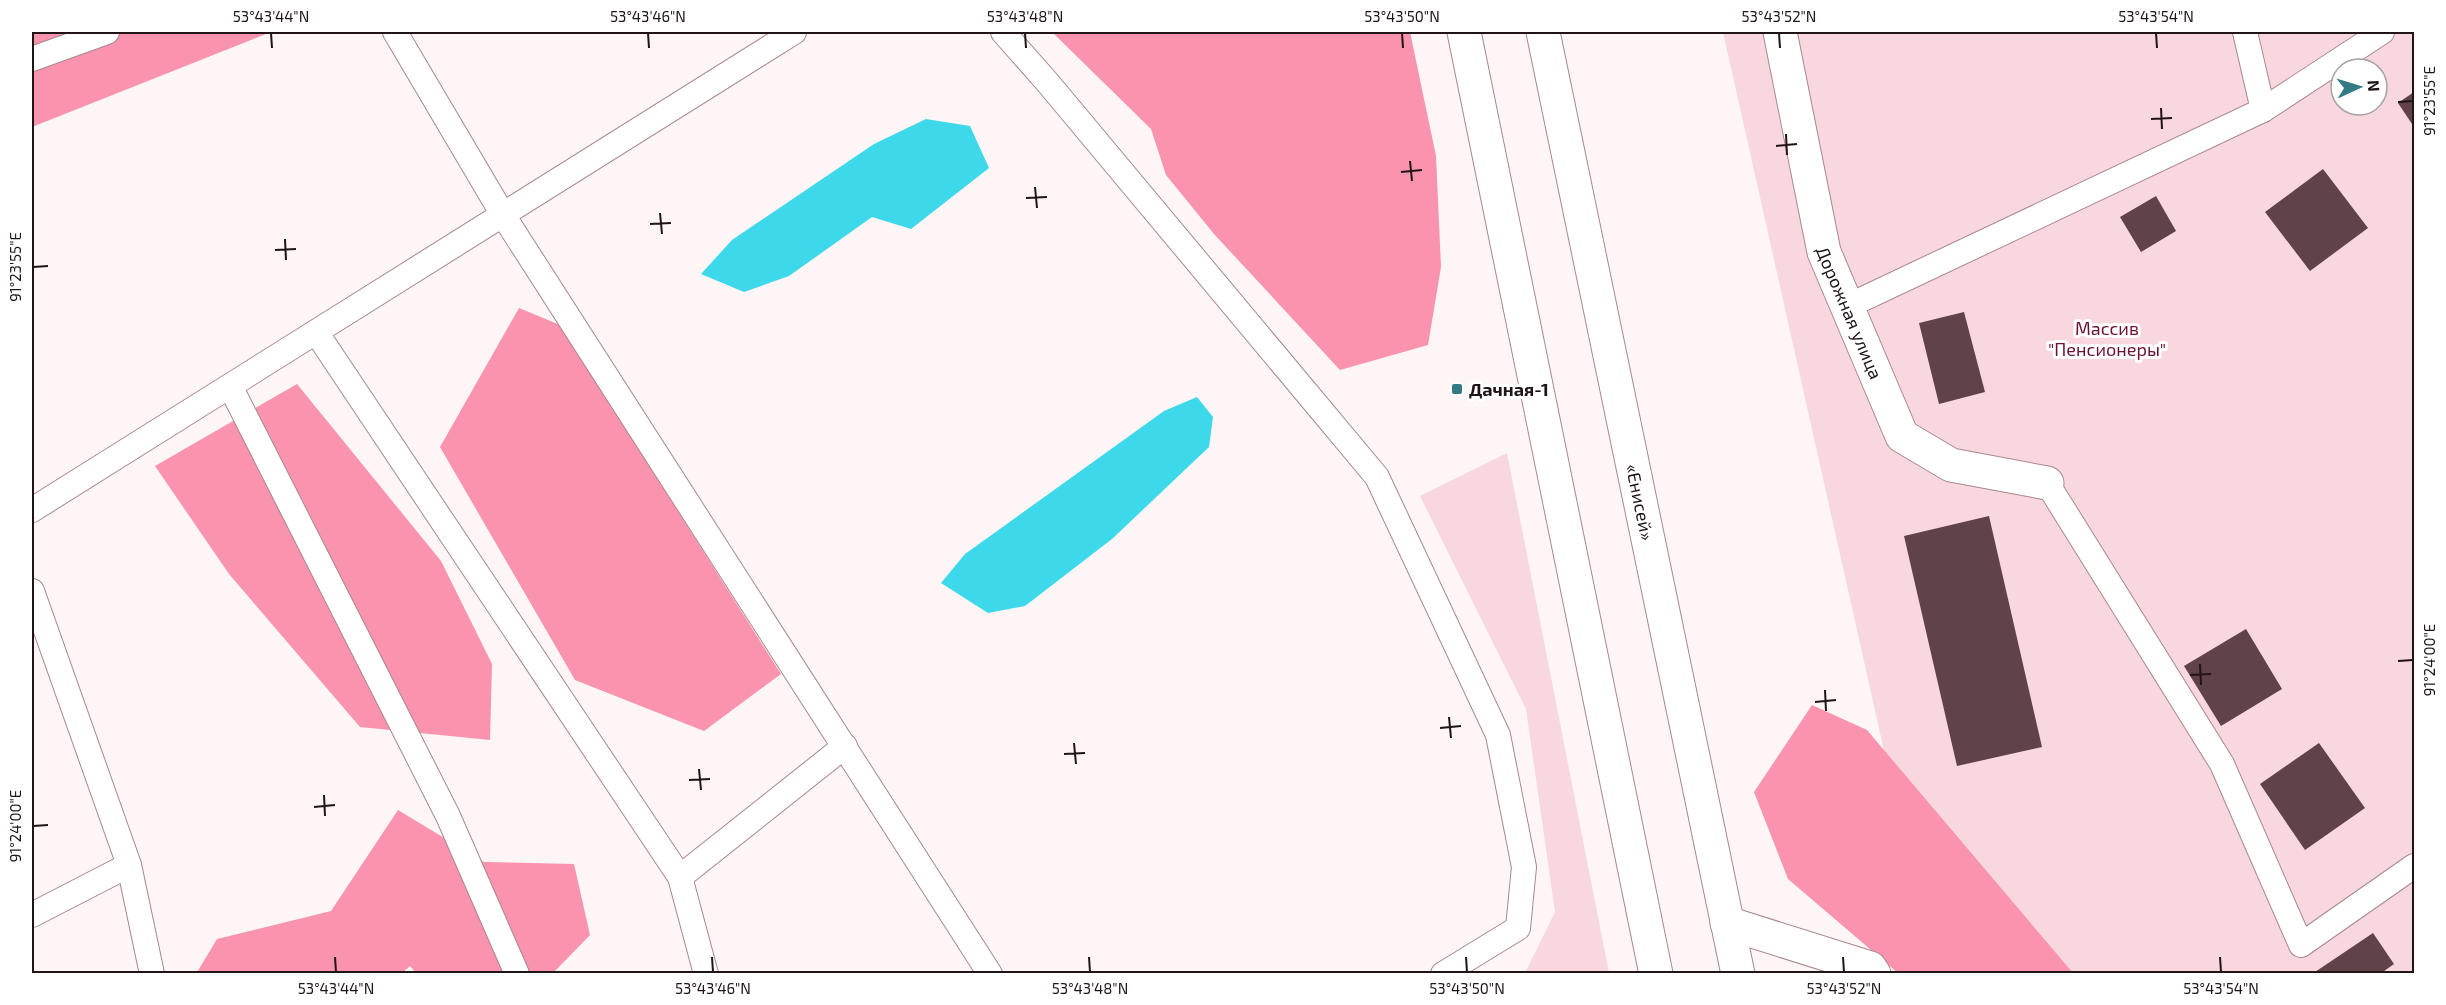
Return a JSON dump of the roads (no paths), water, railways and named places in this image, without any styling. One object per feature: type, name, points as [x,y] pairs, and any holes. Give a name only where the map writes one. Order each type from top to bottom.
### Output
[{"type":"main road","points":[[1464,32],[1656,974]]},
{"type":"main road","name":"«Енисей»","points":[[1543,32],[1738,974]]},
{"type":"main road","name":"Дорожная улица","points":[[1780,32],[1824,252],[1902,436],[1951,465],[2047,483]]},
{"type":"main road","points":[[1727,923],[1870,968],[1874,974]]},
{"type":"lane","points":[[32,60],[107,32]]},
{"type":"lane","points":[[394,32],[502,215],[990,974]]},
{"type":"lane","points":[[32,510],[794,32]]},
{"type":"lane","points":[[1003,32],[1377,477],[1498,735],[1524,867],[1518,928],[1443,974]]},
{"type":"lane","points":[[2245,32],[2263,110]]},
{"type":"lane","points":[[1846,307],[2263,110],[2382,32]]},
{"type":"lane","points":[[316,332],[680,877],[706,974]]},
{"type":"lane","points":[[230,386],[448,816],[518,974]]},
{"type":"lane","points":[[2047,483],[2222,764],[2301,945],[2415,866]]},
{"type":"lane","points":[[32,591],[129,865],[152,974]]},
{"type":"lane","points":[[680,877],[845,746]]},
{"type":"lane","points":[[32,915],[129,865]]},
{"type":"water","points":[[926,119],[970,126],[989,168],[911,229],[872,217],[789,276],[744,292],[701,274],[732,240],[874,144]]},
{"type":"water","points":[[1197,397],[1213,417],[1209,447],[1112,539],[1025,606],[988,613],[941,583],[965,554],[1164,411]]},
{"type":"place","name":"Дачная-1","points":[[1457,389]]},
{"type":"park label","name":"Массив \"Пенсионеры\"","points":[[2107,338]]}]
